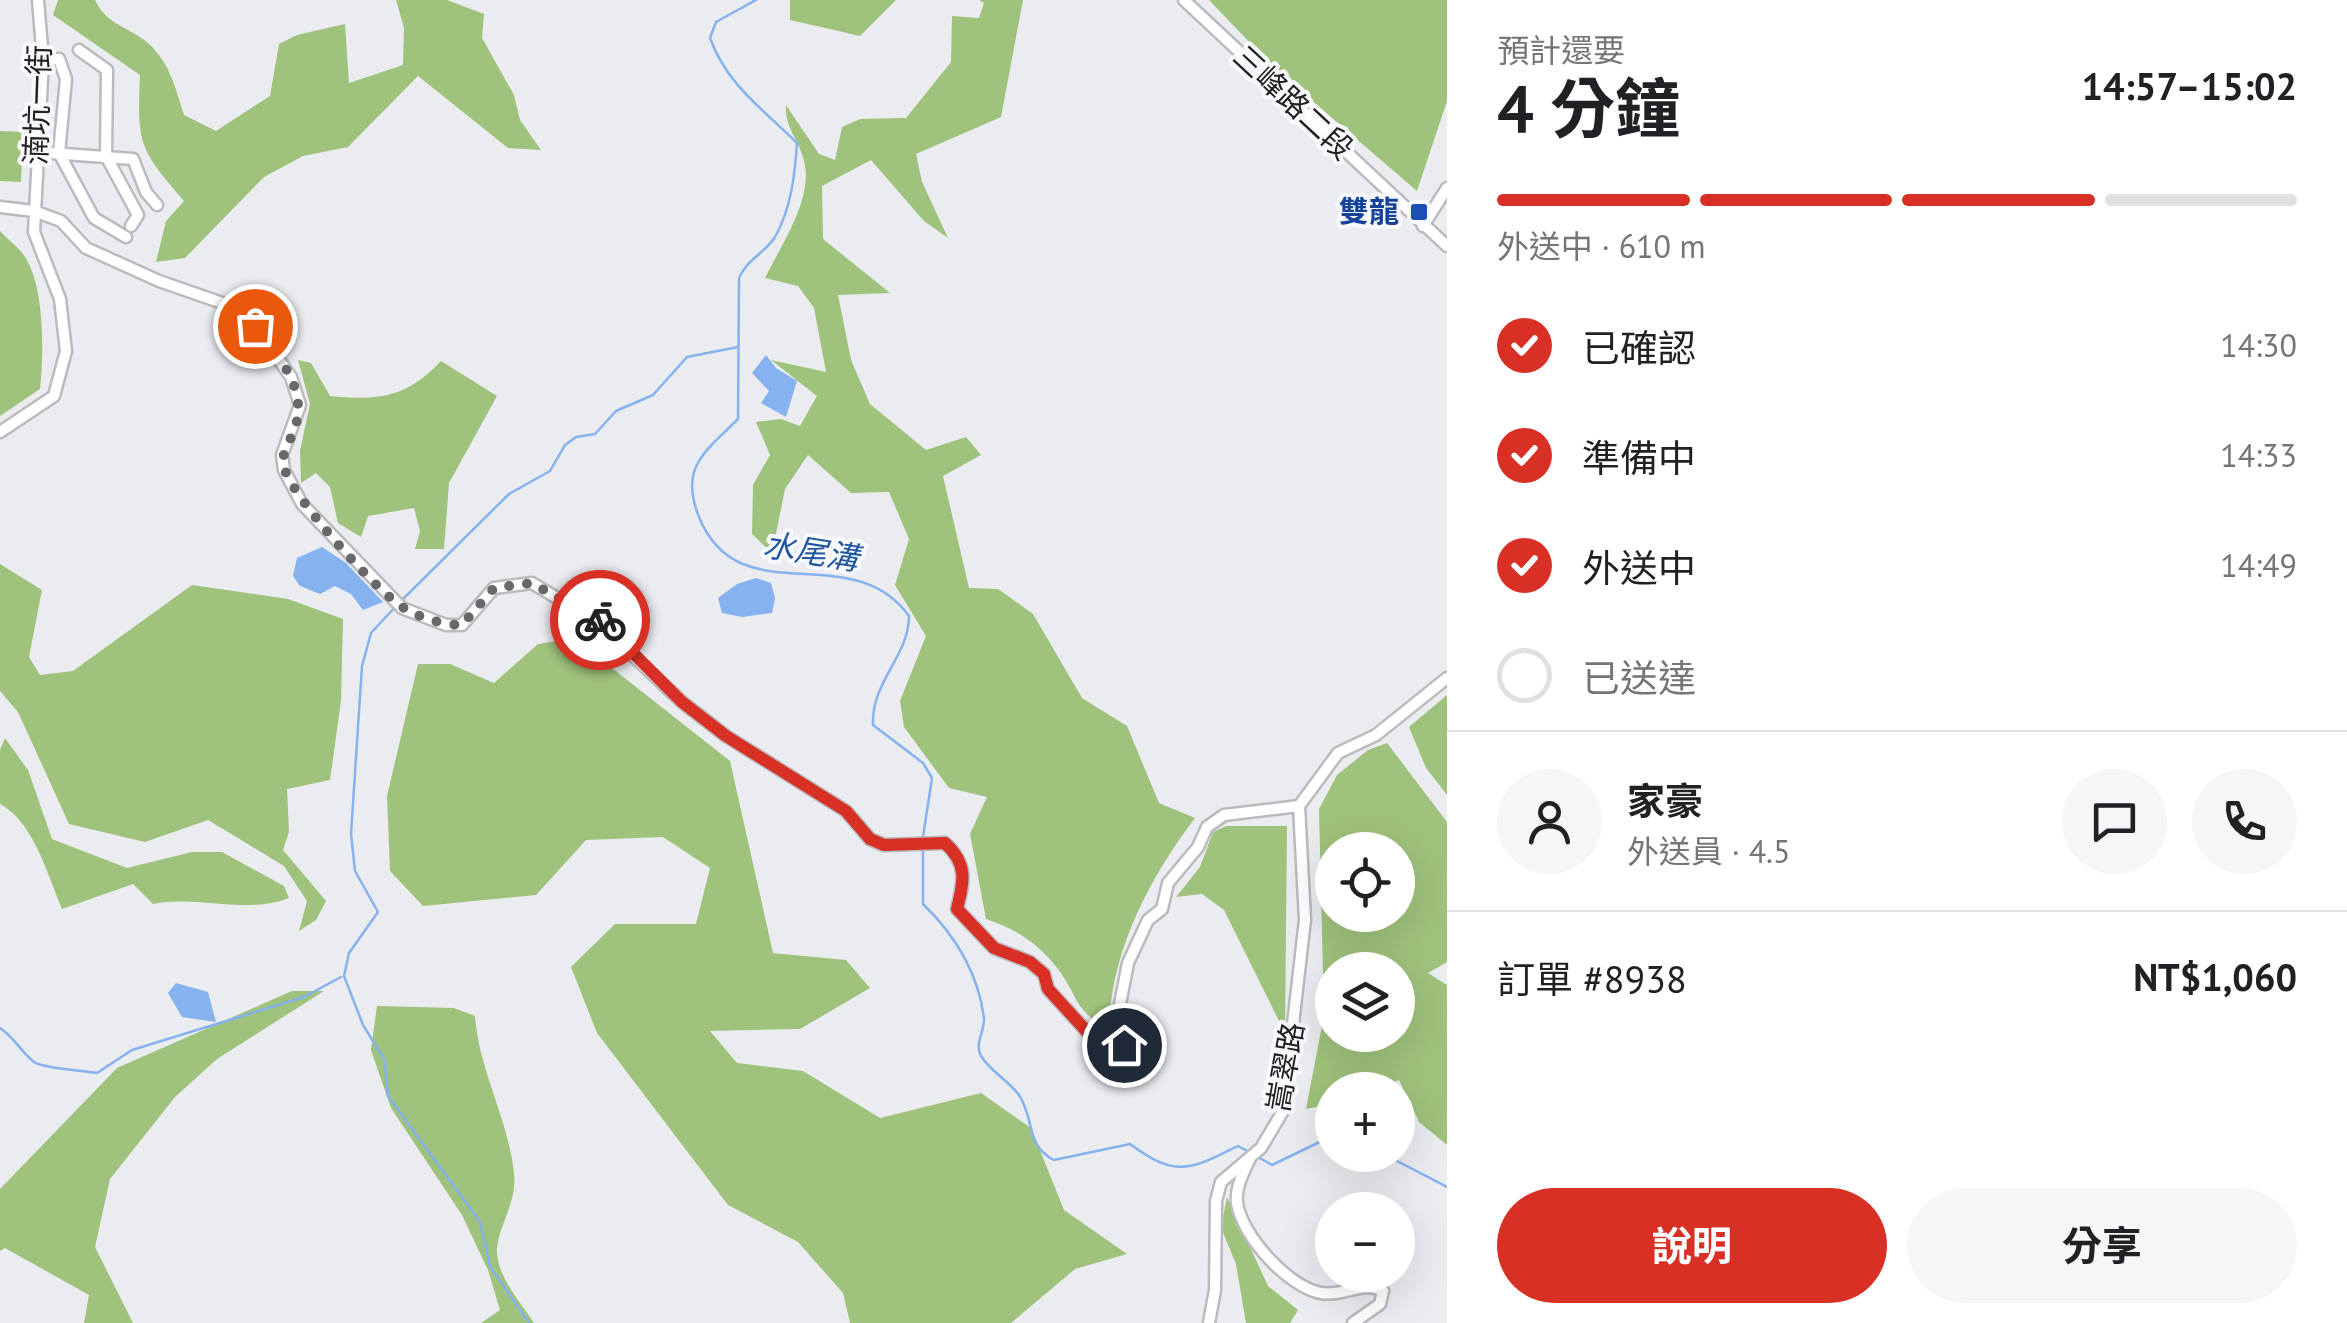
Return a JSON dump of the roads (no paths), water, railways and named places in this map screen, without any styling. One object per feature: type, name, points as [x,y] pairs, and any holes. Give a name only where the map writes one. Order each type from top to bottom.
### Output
[{"type":"street","name":"湳坑一街","points":[[0,432],[54,396],[66,351],[60,300],[34,232],[43,60],[38,0]]},
{"type":"street","name":"三峰路二段","points":[[1184,0],[1447,246]]},
{"type":"street","points":[[43,60],[60,59],[66,78],[59,153],[94,218],[128,232],[138,216],[135,205],[106,156],[107,70],[80,50]]},
{"type":"street","points":[[37,152],[133,159],[146,192],[157,205]]},
{"type":"street","points":[[1422,226],[1447,188]]},
{"type":"street","points":[[0,207],[34,211],[61,221],[86,248],[115,264],[231,306],[255,326],[290,377],[300,405],[282,455],[284,470],[302,504],[402,608],[446,625],[462,625],[494,588],[532,583],[558,598],[586,601],[608,632],[726,736],[846,811],[870,839],[884,845],[945,843],[957,854],[966,876],[957,909],[994,948],[1030,962],[1044,974],[1048,989],[1100,1046],[1124,1045],[1126,1032],[1120,1004],[1136,943],[1148,920],[1162,909],[1168,882],[1198,847],[1207,827],[1224,815],[1298,806],[1338,753],[1376,735],[1447,678]]},
{"type":"street","name":"嵩翠路","points":[[1209,1323],[1215,1290],[1216,1201],[1221,1182],[1234,1167],[1261,1148],[1283,1112],[1305,920],[1298,806]]},
{"type":"street","points":[[1250,1158],[1237,1203],[1248,1232],[1283,1269],[1311,1290],[1324,1294],[1375,1286],[1383,1291],[1380,1304],[1353,1323]]},
{"type":"water","points":[[766,355],[776,368],[797,381],[786,417],[761,403],[769,391],[752,373]]},
{"type":"water","points":[[322,547],[346,563],[383,602],[363,610],[351,594],[335,586],[320,594],[300,586],[293,576],[297,558]]},
{"type":"water","points":[[756,578],[771,583],[775,598],[772,613],[742,617],[722,613],[718,598],[737,584]]},
{"type":"water","points":[[176,983],[208,992],[216,1022],[182,1017],[168,993]]},
{"type":"waterway","name":"水尾溝","points":[[756,0],[716,22],[710,38],[736,83],[797,143],[795,167],[780,226],[771,243],[739,278],[738,419],[699,462],[692,485],[694,500],[699,517],[717,546],[741,563],[768,571],[857,581],[885,593],[909,616],[903,644],[878,695],[873,725],[923,763],[932,778],[923,837]]},
{"type":"waterway","points":[[402,600],[509,494],[550,471],[565,445],[576,437],[595,434],[616,411],[653,395],[687,357],[738,347]]},
{"type":"waterway","points":[[397,605],[371,633],[362,666],[351,834],[355,871],[378,912],[349,953],[344,976],[363,1025],[384,1059],[388,1096],[480,1222],[490,1266],[529,1323]]},
{"type":"waterway","name":"水尾溝","points":[[923,845],[923,904],[955,942],[977,985],[984,1018],[979,1051],[1019,1095],[1034,1139],[1045,1154],[1054,1160],[1130,1144],[1160,1162],[1183,1167],[1238,1146],[1251,1153]]},
{"type":"waterway","points":[[0,1028],[34,1062],[97,1073],[132,1050],[304,997],[341,977]]},
{"type":"waterway","name":"水尾溝","points":[[1258,1157],[1272,1165],[1315,1144]]},
{"type":"waterway","name":"水尾溝","points":[[1415,1170],[1447,1187]]},
{"type":"place","name":"雙龍","points":[[1419,212]]}]
